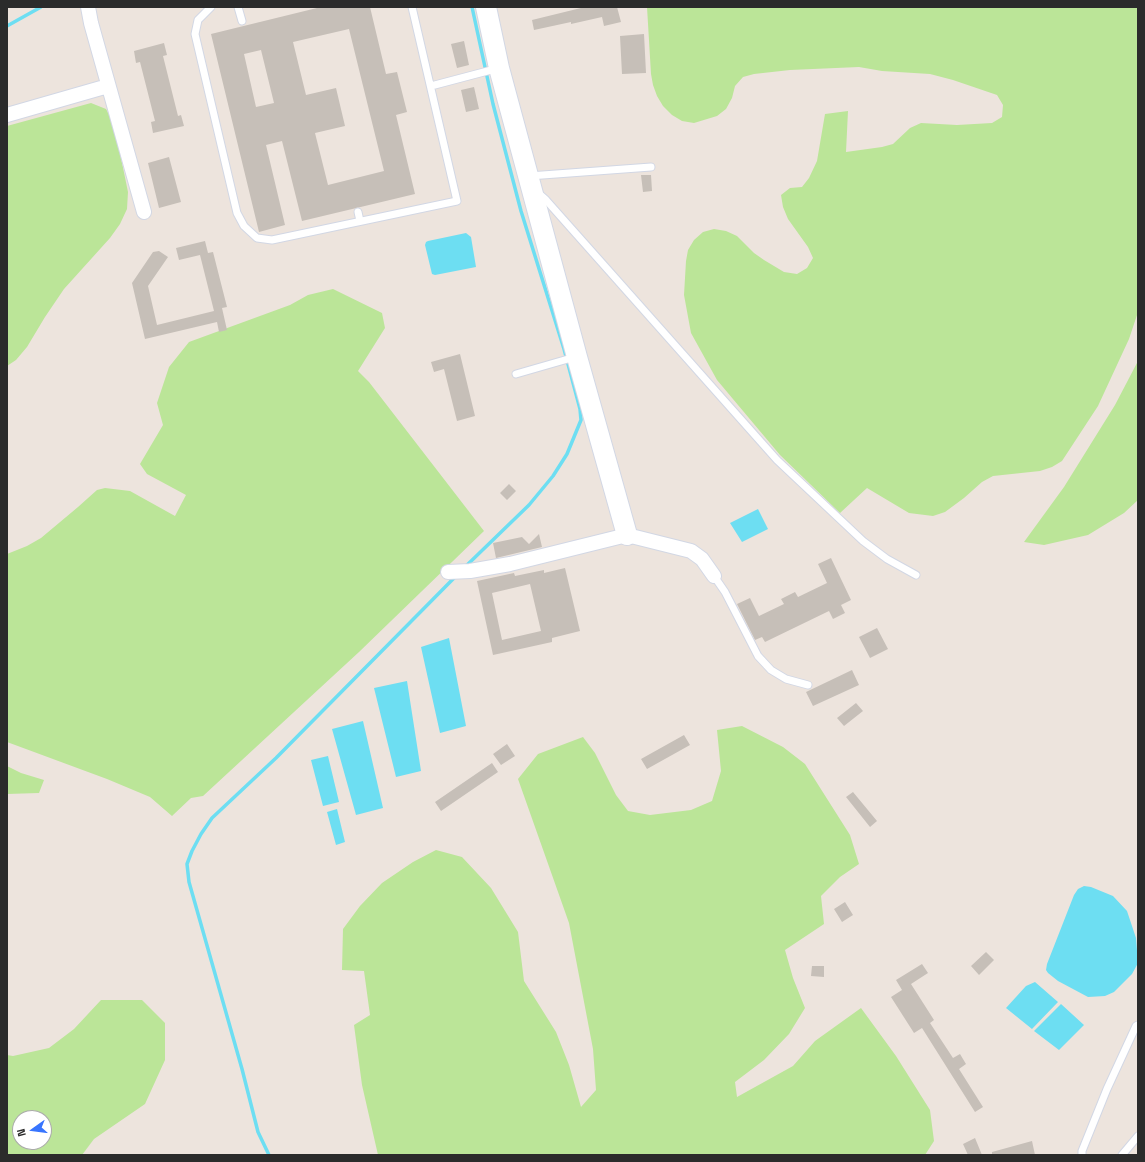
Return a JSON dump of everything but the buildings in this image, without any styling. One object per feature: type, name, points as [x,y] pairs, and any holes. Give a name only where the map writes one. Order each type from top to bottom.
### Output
[{"type":"street","points":[[88,7],[108,86],[144,212]]},
{"type":"street","points":[[486,7],[495,69],[530,182],[570,359],[628,535]]},
{"type":"street","points":[[7,115],[108,86]]},
{"type":"street","points":[[448,572],[470,571],[510,564],[628,535],[691,551],[702,559],[714,576]]},
{"type":"lane","points":[[211,7],[198,20],[195,34],[238,213],[244,226],[257,238],[272,240],[457,201],[412,7]]},
{"type":"lane","points":[[238,7],[242,21]]},
{"type":"lane","points":[[431,86],[495,69]]},
{"type":"lane","points":[[530,182],[651,166]]},
{"type":"lane","points":[[530,182],[777,460],[863,541],[887,559],[916,576]]},
{"type":"lane","points":[[358,212],[360,221]]},
{"type":"lane","points":[[516,374],[570,359]]},
{"type":"lane","points":[[714,576],[725,592],[758,656],[771,670],[786,679],[808,685]]},
{"type":"lane","points":[[1082,1155],[1082,1150],[1107,1089],[1136,1026],[1138,1026]]},
{"type":"lane","points":[[1122,1155],[1138,1136]]},
{"type":"green space","points":[[647,7],[1138,7],[1138,312],[1129,339],[1098,406],[1062,461],[1052,467],[1040,471],[993,476],[982,482],[945,512],[933,516],[909,513],[867,488],[840,513],[780,455],[717,380],[691,333],[684,295],[688,250],[694,240],[703,232],[714,229],[726,231],[737,236],[754,253],[764,260],[784,272],[797,274],[807,268],[813,258],[808,247],[788,219],[783,207],[781,195],[790,188],[802,187],[809,178],[817,161],[825,114],[848,111],[846,152],[893,144],[910,128],[921,123],[957,125],[992,123],[1002,117],[1003,105],[997,95],[930,74],[882,71],[859,67],[790,70],[754,74],[743,77],[735,86],[732,98],[726,109],[717,116],[694,123],[682,121],[672,115],[663,106],[653,85]]},
{"type":"green space","points":[[91,103],[106,109],[114,124],[128,192],[127,209],[120,224],[110,238],[64,289],[27,347],[16,360],[7,366],[7,126]]},
{"type":"green space","points":[[333,289],[382,313],[385,328],[358,371],[369,382],[484,531],[359,652],[203,796],[191,798],[172,816],[150,797],[107,779],[7,742],[7,554],[27,546],[41,538],[97,490],[105,488],[130,491],[175,516],[186,495],[147,474],[140,464],[163,425],[157,403],[169,367],[189,342],[290,305],[308,295]]},
{"type":"green space","points":[[1138,361],[1138,500],[1124,513],[1088,535],[1044,545],[1024,542],[1064,487],[1115,405]]},
{"type":"green space","points":[[742,726],[783,747],[805,764],[850,835],[859,864],[840,877],[821,896],[824,924],[785,950],[793,978],[805,1008],[789,1034],[764,1060],[735,1082],[737,1097],[793,1066],[815,1041],[861,1008],[896,1056],[930,1110],[934,1141],[925,1155],[378,1155],[362,1085],[354,1025],[370,1015],[364,971],[342,970],[343,929],[360,906],[382,883],[413,862],[436,850],[462,857],[491,888],[518,932],[524,981],[556,1032],[569,1065],[581,1107],[596,1090],[593,1049],[569,923],[518,779],[538,754],[583,737],[595,753],[616,795],[628,811],[650,815],[691,810],[712,801],[721,771],[717,730]]},
{"type":"green space","points":[[7,766],[21,773],[44,780],[39,793],[7,794]]},
{"type":"green space","points":[[101,1000],[142,1000],[165,1023],[165,1060],[145,1104],[94,1139],[82,1155],[7,1155],[7,1055],[13,1056],[49,1048],[74,1029]]},
{"type":"water","points":[[466,233],[471,237],[476,267],[435,275],[432,274],[425,245],[426,242]]},
{"type":"water","points":[[758,509],[768,529],[742,542],[730,523]]},
{"type":"water","points":[[449,638],[466,726],[440,733],[421,647]]},
{"type":"water","points":[[407,681],[421,771],[396,777],[374,688]]},
{"type":"water","points":[[363,721],[383,808],[356,815],[332,729]]},
{"type":"water","points":[[328,756],[339,802],[323,806],[311,760]]},
{"type":"water","points":[[337,809],[345,842],[336,845],[327,812]]},
{"type":"water","points":[[1084,886],[1091,887],[1113,896],[1127,911],[1136,938],[1138,963],[1132,974],[1114,992],[1105,996],[1088,997],[1058,981],[1046,970],[1074,895],[1078,889]]},
{"type":"water","points":[[1035,982],[1058,1002],[1032,1029],[1006,1008],[1026,986]]},
{"type":"water","points":[[1061,1004],[1084,1025],[1059,1050],[1034,1031]]},
{"type":"waterway","points":[[7,26],[41,7]]},
{"type":"waterway","points":[[466,566],[529,505],[553,476],[567,454],[581,420],[580,409],[564,349],[521,211],[493,104],[472,7]]},
{"type":"waterway","points":[[269,1155],[258,1132],[242,1069],[189,882],[187,864],[201,834],[212,818],[276,758],[456,576]]}]
